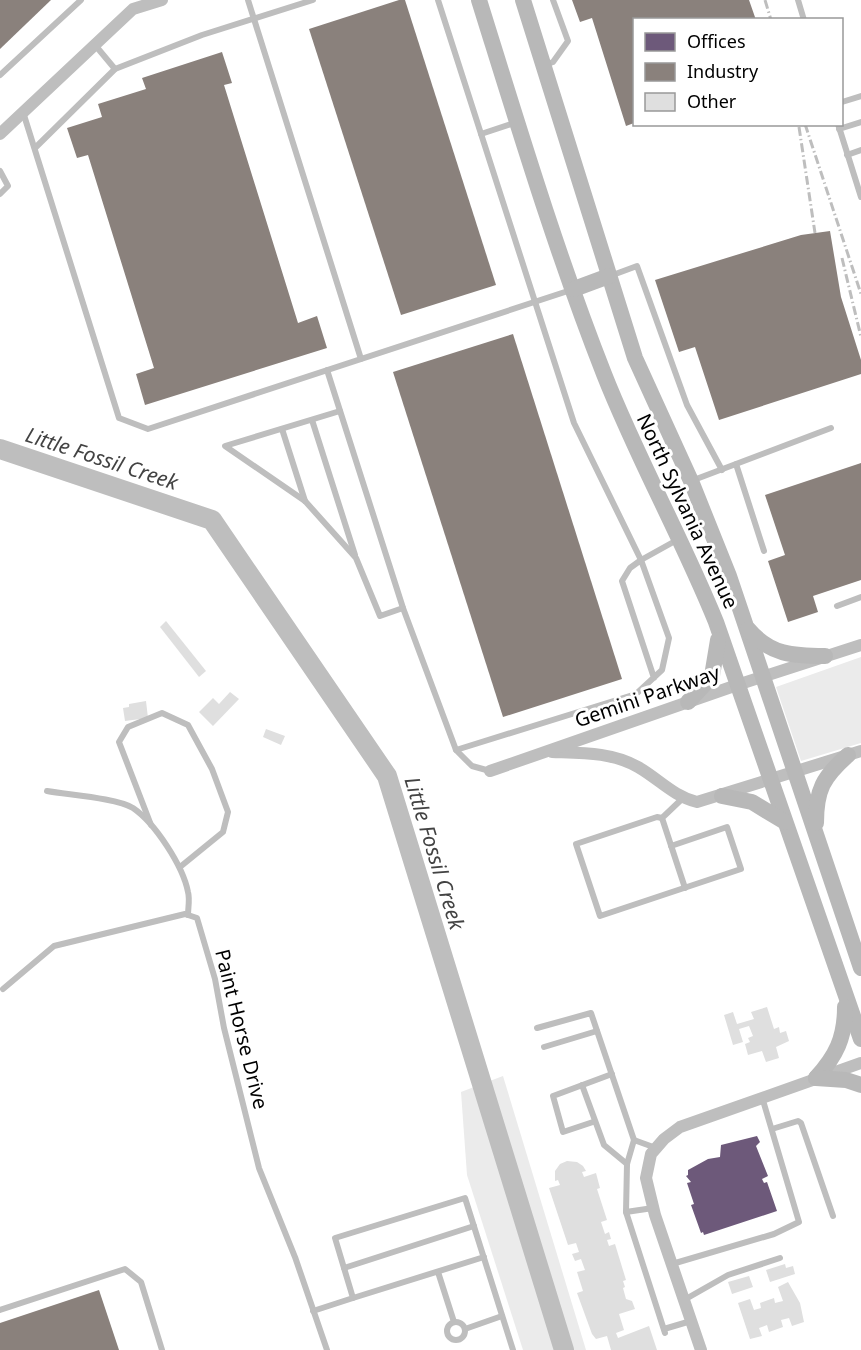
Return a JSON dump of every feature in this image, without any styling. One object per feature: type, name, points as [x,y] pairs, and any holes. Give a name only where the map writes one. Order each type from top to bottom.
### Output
[{"type":"main road","name":"North Sylvania Avenue","points":[[479,0],[574,289],[613,395],[680,538],[716,622],[861,1039]]},
{"type":"main road","name":"North Sylvania Avenue","points":[[523,0],[635,358],[690,481],[729,576],[794,773],[851,928],[861,968]]},
{"type":"main road","points":[[574,289],[609,276]]},
{"type":"main road","points":[[688,702],[712,676],[717,662],[716,622]]},
{"type":"main road","points":[[744,624],[758,640],[776,652],[790,656],[825,656]]},
{"type":"main road","points":[[816,830],[816,802],[825,777],[854,753]]},
{"type":"main road","points":[[722,796],[752,802],[785,822]]},
{"type":"main road","points":[[816,1078],[839,1048],[845,1028],[845,995]]},
{"type":"main road","points":[[816,1078],[846,1080],[861,1085]]},
{"type":"street","points":[[0,134],[133,9],[162,0]]},
{"type":"street","name":"Gemini Parkway","points":[[490,771],[762,676],[861,645]]},
{"type":"street","name":"Gemini Parkway","points":[[545,752],[595,753],[617,758],[635,765],[683,798]]},
{"type":"street","points":[[683,798],[697,802],[722,796],[854,753]]},
{"type":"street","points":[[701,1350],[653,1208],[646,1178],[651,1154],[680,1127],[762,1096],[861,1063]]},
{"type":"lane","points":[[0,75],[81,0]]},
{"type":"lane","points":[[248,0],[362,358]]},
{"type":"lane","points":[[35,148],[115,69],[202,35],[313,0]]},
{"type":"lane","points":[[446,0],[438,1],[574,423],[641,560],[669,638],[662,670],[636,694],[456,750]]},
{"type":"lane","points":[[544,66],[553,62],[568,41],[553,0]]},
{"type":"lane","points":[[798,0],[803,18]]},
{"type":"lane","points":[[95,45],[115,69]]},
{"type":"lane","points":[[843,102],[861,96]]},
{"type":"lane","points":[[23,112],[119,418],[148,429],[574,289]]},
{"type":"lane","points":[[481,134],[518,122]]},
{"type":"lane","points":[[843,126],[861,122]]},
{"type":"lane","points":[[838,127],[861,197]]},
{"type":"lane","points":[[848,155],[861,150]]},
{"type":"lane","points":[[0,171],[8,186],[0,194]]},
{"type":"lane","points":[[609,276],[637,266],[687,405],[722,470]]},
{"type":"lane","points":[[327,370],[403,608],[456,750],[472,766],[490,771]]},
{"type":"lane","points":[[340,411],[225,446],[305,501],[356,558]]},
{"type":"lane","points":[[312,420],[356,558],[380,616],[403,608]]},
{"type":"lane","points":[[690,481],[831,428]]},
{"type":"lane","points":[[282,429],[305,501]]},
{"type":"lane","points":[[736,464],[764,551]]},
{"type":"lane","points":[[654,678],[622,581],[630,568],[680,538]]},
{"type":"lane","points":[[837,606],[861,597]]},
{"type":"lane","points":[[151,825],[119,742],[128,727],[162,713],[188,725],[212,769],[228,812],[223,832],[180,867]]},
{"type":"lane","points":[[3,989],[54,946],[188,915],[189,893],[180,867],[151,825],[133,808],[110,800],[47,791]]},
{"type":"lane","points":[[662,818],[683,798]]},
{"type":"lane","points":[[662,818],[657,817],[576,844],[600,916],[741,869],[727,827],[671,846]]},
{"type":"lane","points":[[662,818],[685,888]]},
{"type":"lane","name":"Paint Horse Drive","points":[[188,915],[197,918],[212,968],[260,1168],[327,1350]]},
{"type":"lane","points":[[537,1028],[591,1012],[634,1140],[627,1164],[626,1212],[664,1331],[691,1321]]},
{"type":"lane","points":[[544,1047],[597,1031]]},
{"type":"lane","points":[[593,1122],[563,1132],[553,1096],[612,1074]]},
{"type":"lane","points":[[582,1085],[593,1122],[604,1145],[627,1164]]},
{"type":"lane","points":[[672,1264],[774,1234],[799,1222],[762,1096]]},
{"type":"lane","points":[[772,1129],[798,1121],[801,1123],[833,1216]]},
{"type":"lane","points":[[634,1140],[656,1148]]},
{"type":"lane","points":[[353,1298],[335,1238],[465,1198],[513,1350]]},
{"type":"lane","points":[[626,1212],[653,1208]]},
{"type":"lane","points":[[344,1268],[474,1226]]},
{"type":"lane","points":[[314,1311],[484,1257]]},
{"type":"lane","points":[[684,1300],[728,1275],[780,1258]]},
{"type":"lane","points":[[0,1310],[125,1269],[141,1282],[162,1350]]},
{"type":"lane","points":[[438,1272],[454,1322]]},
{"type":"lane","points":[[465,1329],[502,1316]]},
{"type":"lane","points":[[454,1322],[448,1328],[451,1338],[462,1337],[465,1329]]},
{"type":"lane","points":[[454,1322],[459,1322],[465,1329]]},
{"type":"shaded area","points":[[861,657],[861,743],[801,761],[776,687]]},
{"type":"shaded area","points":[[503,1076],[586,1350],[523,1350],[467,1175],[461,1092]]},
{"type":"building: Offices","points":[[757,1136],[760,1142],[756,1146],[768,1176],[762,1179],[764,1183],[767,1182],[777,1211],[704,1235],[703,1232],[701,1233],[691,1205],[694,1204],[687,1183],[691,1182],[686,1176],[688,1170],[708,1159],[720,1157],[721,1145]]},
{"type":"building: Industry","points":[[0,0],[51,0],[0,49]]},
{"type":"building: Industry","points":[[405,0],[496,285],[401,315],[309,29]]},
{"type":"building: Industry","points":[[572,0],[749,0],[755,18],[633,18],[633,123],[626,126],[592,18],[580,22]]},
{"type":"building: Industry","points":[[222,52],[232,83],[224,85],[298,323],[317,316],[327,348],[145,405],[136,374],[154,368],[88,155],[77,158],[67,128],[102,117],[98,104],[146,89],[142,78]]},
{"type":"building: Industry","points":[[830,231],[841,297],[861,360],[861,374],[719,420],[695,347],[679,352],[655,280],[801,235]]},
{"type":"building: Industry","points":[[513,334],[622,679],[503,717],[393,372]]},
{"type":"building: Industry","points":[[861,463],[861,580],[813,596],[818,612],[788,622],[768,561],[785,555],[765,495]]},
{"type":"building: Industry","points":[[99,1290],[119,1350],[0,1350],[0,1323]]},
{"type":"building: Other","points":[[166,621],[206,671],[199,677],[160,627]]},
{"type":"building: Other","points":[[230,692],[239,699],[213,726],[199,712],[213,698],[219,704]]},
{"type":"building: Other","points":[[146,701],[148,718],[125,721],[123,708],[129,707],[129,704]]},
{"type":"building: Other","points":[[266,729],[285,736],[281,745],[263,737]]},
{"type":"building: Other","points":[[767,1007],[774,1029],[779,1027],[780,1033],[786,1031],[789,1041],[776,1047],[779,1058],[766,1062],[762,1051],[748,1055],[745,1044],[750,1042],[748,1038],[753,1036],[749,1026],[739,1029],[743,1042],[733,1045],[724,1015],[733,1012],[737,1024],[754,1019],[751,1012]]},
{"type":"building: Other","points":[[567,1161],[577,1162],[583,1166],[586,1171],[582,1172],[584,1177],[596,1173],[600,1188],[597,1189],[607,1220],[601,1222],[605,1234],[609,1232],[611,1239],[607,1240],[609,1246],[615,1244],[626,1280],[623,1281],[625,1287],[623,1288],[626,1299],[632,1301],[635,1309],[619,1314],[624,1330],[616,1333],[618,1338],[649,1326],[657,1350],[611,1350],[607,1336],[596,1339],[592,1334],[577,1293],[583,1291],[577,1272],[585,1270],[581,1259],[575,1261],[572,1254],[579,1252],[576,1243],[568,1245],[549,1188],[560,1185],[558,1180],[555,1181],[555,1171],[560,1164]]},
{"type":"building: Other","points":[[785,1264],[786,1268],[793,1266],[795,1274],[770,1282],[766,1270]]},
{"type":"building: Other","points":[[749,1276],[753,1287],[732,1294],[728,1282]]},
{"type":"building: Other","points":[[788,1282],[800,1303],[804,1322],[792,1326],[789,1318],[781,1320],[783,1327],[769,1332],[767,1325],[759,1328],[762,1336],[750,1339],[738,1303],[750,1299],[754,1310],[761,1308],[760,1303],[774,1298],[775,1303],[783,1301],[778,1287]]},
{"type":"waterway","name":"Little Fossil Creek","points":[[0,449],[212,520],[387,776],[564,1350]]},
{"type":"railway","points":[[765,0],[770,18]]},
{"type":"railway","points":[[806,126],[861,294]]},
{"type":"railway","points":[[799,127],[815,233]]},
{"type":"railway","points":[[842,258],[861,337]]}]
